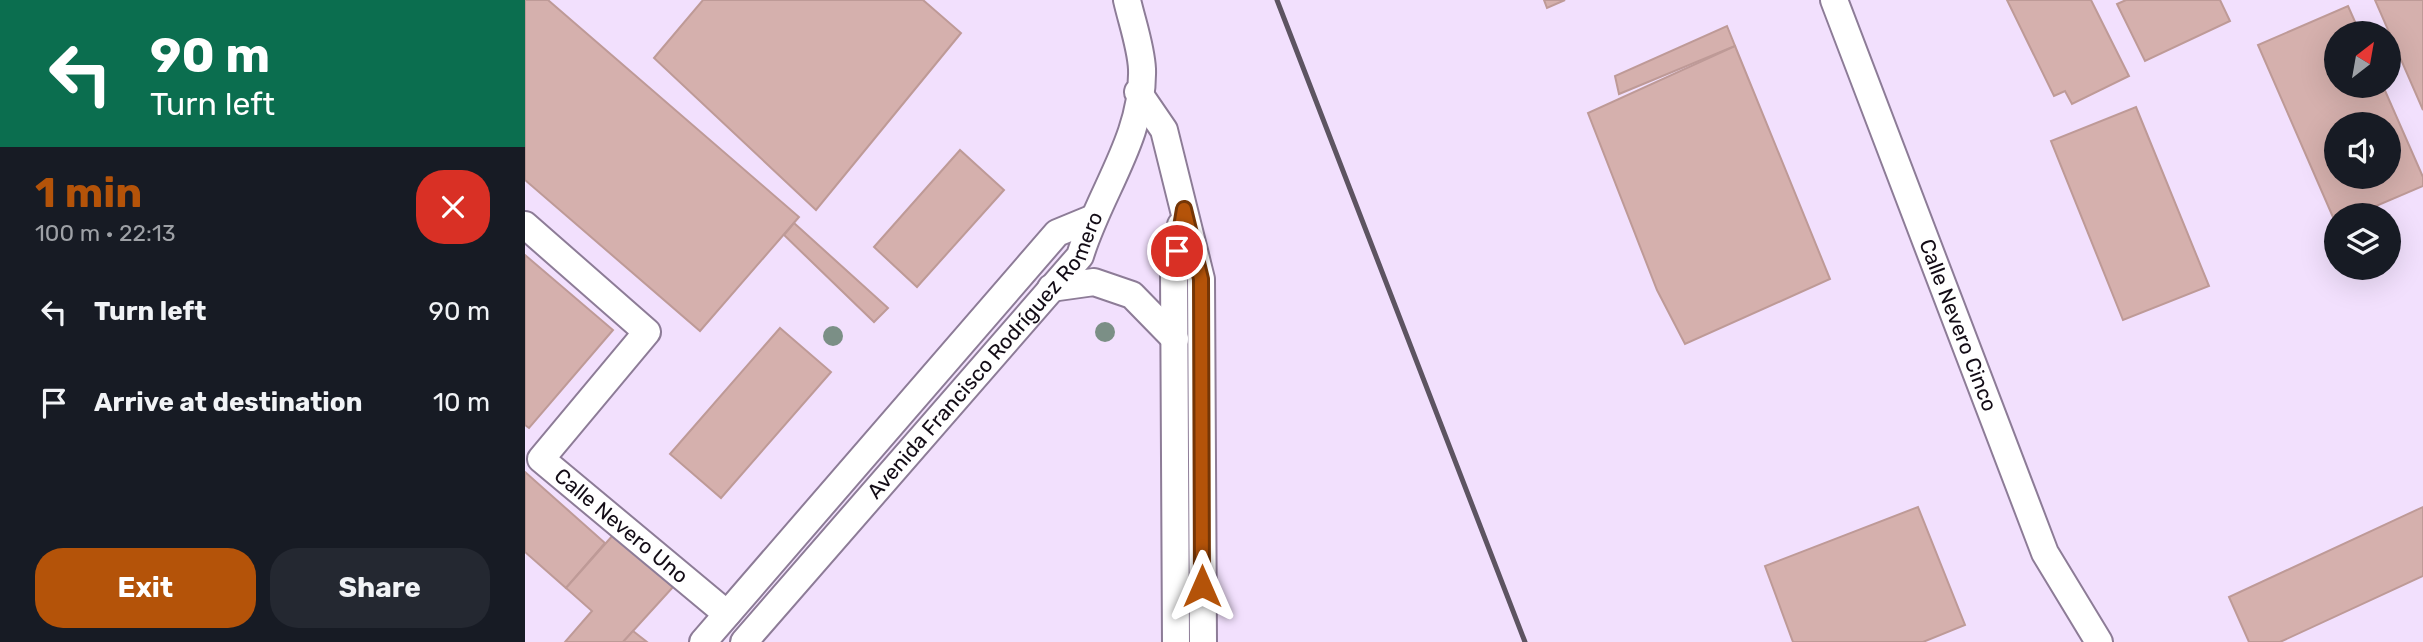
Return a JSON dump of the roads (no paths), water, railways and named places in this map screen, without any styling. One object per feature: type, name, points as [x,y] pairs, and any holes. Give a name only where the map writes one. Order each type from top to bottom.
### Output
[{"type":"street","points":[[1091,219],[1131,139],[1142,68],[1127,0]]},
{"type":"street","name":"Calle Nevero Cinco","points":[[1834,0],[2045,553],[2099,642]]},
{"type":"street","points":[[1138,92],[1164,130],[1201,279],[1203,642]]},
{"type":"street","points":[[1176,642],[1174,273],[1184,209]]},
{"type":"street","name":"Avenida Francisco Rodríguez Romero","points":[[744,642],[1080,257],[1091,219]]},
{"type":"street","name":"Avenida Francisco Rodríguez Romero","points":[[703,642],[1058,233],[1091,219]]},
{"type":"street","name":"Calle Nevero Uno","points":[[525,225],[647,332],[541,459],[727,614]]},
{"type":"street","points":[[1051,289],[1094,282],[1132,295],[1175,339]]},
{"type":"railway","points":[[1277,0],[1525,642]]}]
